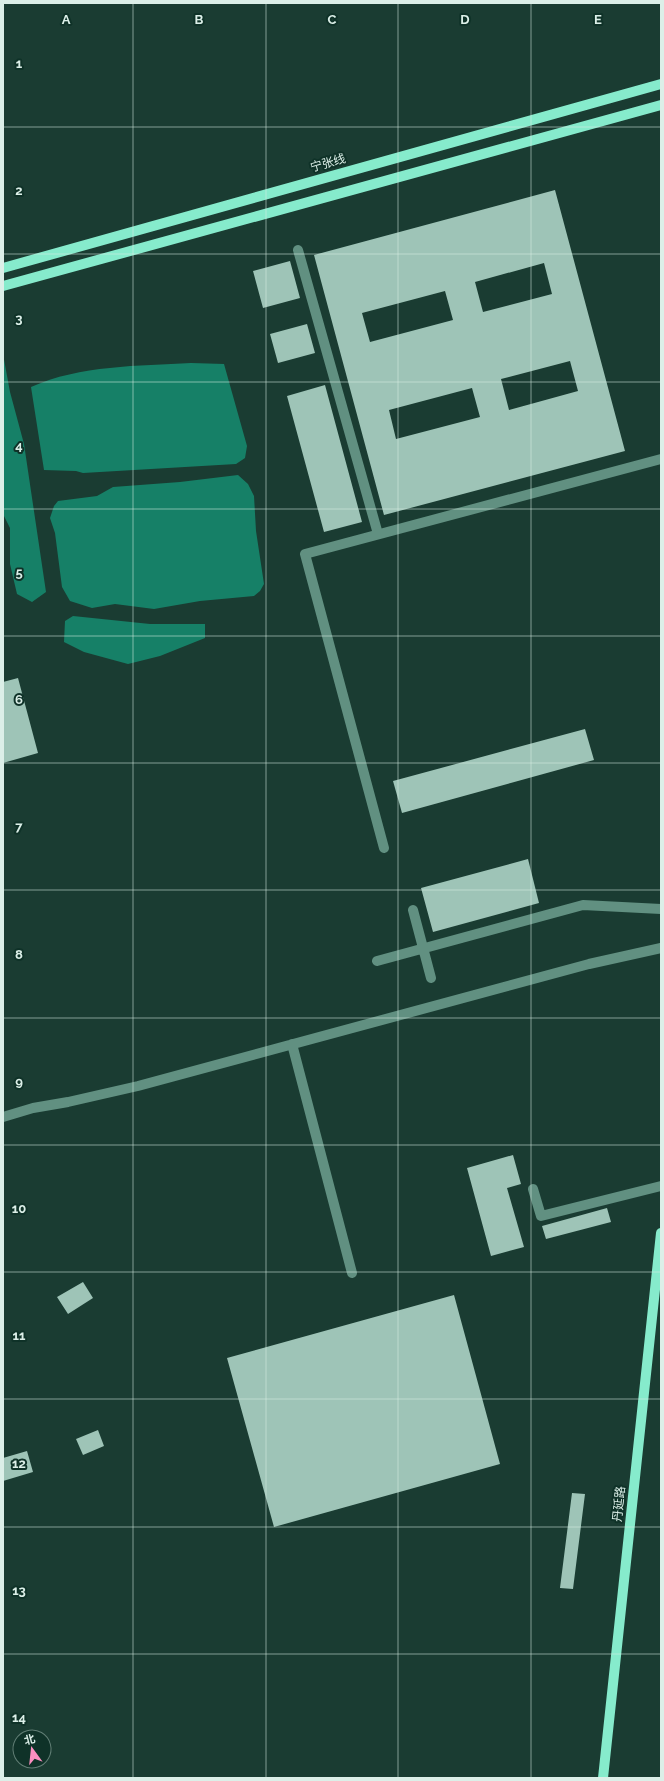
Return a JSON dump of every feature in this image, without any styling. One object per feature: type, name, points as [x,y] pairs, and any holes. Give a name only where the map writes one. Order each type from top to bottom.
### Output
[{"type":"main road","name":"宁张线","points":[[3,268],[661,84]]},
{"type":"main road","points":[[3,286],[661,106]]},
{"type":"main road","name":"丹延路","points":[[602,1778],[661,1233]]},
{"type":"street","points":[[298,250],[378,534]]},
{"type":"street","points":[[384,848],[305,554],[661,459]]},
{"type":"street","points":[[377,961],[583,905],[661,909]]},
{"type":"street","points":[[413,910],[431,978]]},
{"type":"street","points":[[3,1116],[33,1108],[68,1102],[138,1086],[589,964],[661,948]]},
{"type":"street","points":[[292,1044],[352,1273]]},
{"type":"street","points":[[533,1189],[541,1216],[661,1186]]},
{"type":"shaded area","points":[[3,354],[10,392],[24,444],[46,592],[32,602],[17,594],[10,564],[10,528],[3,514]]},
{"type":"shaded area","points":[[191,363],[224,364],[247,446],[245,458],[236,464],[83,473],[76,471],[44,470],[31,387],[69,374],[89,371],[130,366]]},
{"type":"shaded area","points":[[238,475],[248,484],[254,496],[256,531],[264,584],[260,591],[254,596],[200,601],[154,609],[115,604],[92,608],[70,601],[62,587],[55,533],[50,518],[54,506],[58,501],[97,496],[113,487],[180,482]]},
{"type":"shaded area","points":[[73,616],[150,624],[205,624],[205,638],[160,656],[128,664],[84,652],[64,642],[65,621]]},
{"type":"building","points":[[555,190],[625,451],[384,515],[314,255]],"holes":[[[544,263],[552,294],[483,312],[475,282]],[[445,291],[453,320],[370,342],[362,313]],[[570,361],[578,391],[509,410],[501,379]],[[472,388],[480,417],[396,439],[389,410]]]},
{"type":"building","points":[[290,261],[300,298],[263,308],[253,271]]},
{"type":"building","points":[[307,324],[315,353],[278,363],[270,334]]},
{"type":"building","points":[[325,385],[362,522],[324,532],[287,396]]},
{"type":"building","points":[[18,678],[38,753],[3,763],[3,682]]},
{"type":"building","points":[[585,729],[594,760],[402,813],[393,781]]},
{"type":"building","points":[[528,859],[539,903],[433,932],[421,888]]},
{"type":"building","points":[[513,1155],[521,1184],[507,1188],[524,1247],[491,1256],[467,1168]]},
{"type":"building","points":[[607,1208],[611,1222],[546,1239],[542,1226]]},
{"type":"building","points":[[83,1282],[93,1298],[68,1314],[57,1297]]},
{"type":"building","points":[[454,1295],[500,1464],[274,1527],[227,1358]]},
{"type":"building","points":[[98,1430],[104,1446],[83,1455],[76,1439]]},
{"type":"building","points":[[27,1451],[33,1472],[3,1481],[3,1458]]},
{"type":"building","points":[[572,1493],[585,1494],[573,1589],[560,1588]]}]
